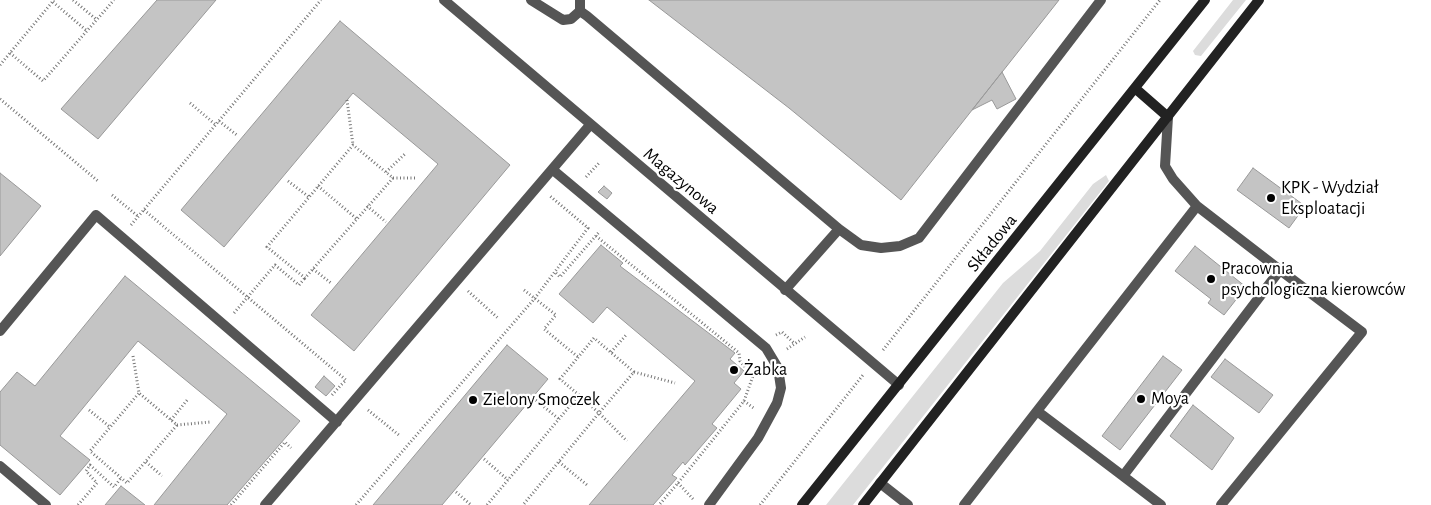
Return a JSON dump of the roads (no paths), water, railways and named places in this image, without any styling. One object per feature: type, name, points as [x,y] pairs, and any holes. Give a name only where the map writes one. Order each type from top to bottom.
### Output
[{"type":"main road","name":"Składowa","points":[[802,505],[1206,0]]},
{"type":"main road","points":[[863,505],[1259,0]]},
{"type":"main road","points":[[1136,89],[1168,118]]},
{"type":"street","name":"Magazynowa","points":[[444,0],[784,290],[899,385]]},
{"type":"street","points":[[531,0],[563,20],[571,19],[580,11],[580,0]]},
{"type":"street","points":[[580,11],[840,229],[862,245],[881,248],[900,246],[919,238],[1102,0]]},
{"type":"street","points":[[1168,118],[1165,166],[1173,179],[1197,206],[1362,332],[1221,505]]},
{"type":"street","points":[[265,505],[590,125]]},
{"type":"street","points":[[553,170],[766,348],[778,368],[781,388],[777,403],[758,438],[709,505]]},
{"type":"street","points":[[964,505],[1197,206]]},
{"type":"street","points":[[0,331],[96,214],[336,422]]},
{"type":"street","points":[[784,290],[840,229]]},
{"type":"street","points":[[1122,476],[1280,270]]},
{"type":"street","points":[[1037,411],[1162,505]]},
{"type":"street","points":[[0,466],[46,505]]},
{"type":"street","points":[[880,483],[908,505]]},
{"type":"place","name":"KPK - Wydział Eksploatacji","points":[[1271,198]]},
{"type":"place","name":"Pracownia psychologiczna kierowców","points":[[1211,279]]},
{"type":"place","name":"Żabka","points":[[734,370]]},
{"type":"place","name":"Moya","points":[[1141,399]]},
{"type":"place","name":"Zielony Smoczek","points":[[473,400]]}]
